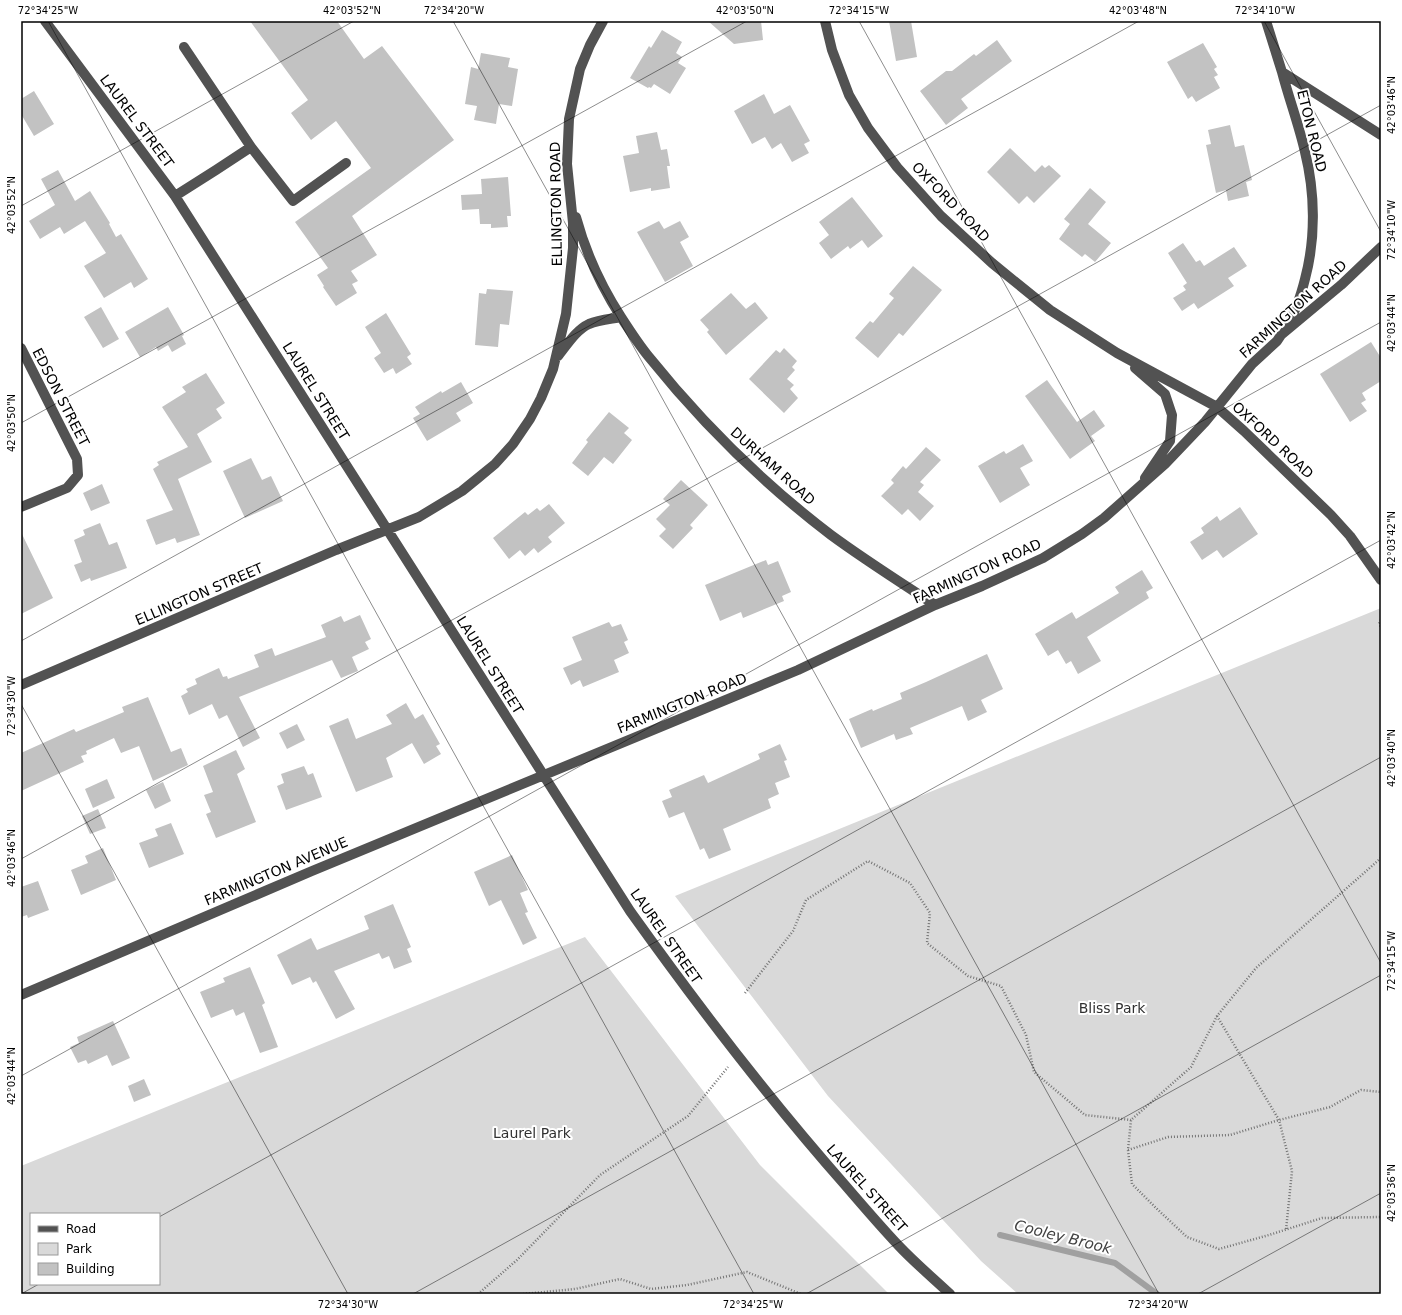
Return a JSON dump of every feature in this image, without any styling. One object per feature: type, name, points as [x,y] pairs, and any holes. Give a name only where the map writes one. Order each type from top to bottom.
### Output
[{"type":"street","name":"LAUREL STREET","points":[[45,21],[174,196],[630,911],[679,980],[737,1056],[809,1144],[900,1247],[950,1294]]},
{"type":"street","name":"ELLINGTON ROAD","points":[[387,530],[424,514],[462,491],[495,464],[513,444],[530,419],[541,398],[556,359],[566,314],[571,272],[573,224],[567,164],[569,118],[580,69],[590,45],[603,21]]},
{"type":"street","name":"OXFORD ROAD","points":[[825,21],[832,50],[850,95],[868,128],[918,192],[964,238],[1020,287],[1050,310],[1118,353],[1216,407],[1244,431],[1331,515],[1350,536],[1381,580]]},
{"type":"street","name":"ETON ROAD","points":[[1266,21],[1305,152],[1310,178],[1313,208],[1312,238],[1308,268],[1292,319],[1281,335]]},
{"type":"street","points":[[184,48],[250,147],[292,201],[346,163]]},
{"type":"street","name":"ETON ROAD","points":[[1282,72],[1381,135]]},
{"type":"street","points":[[174,196],[250,147]]},
{"type":"street","name":"DURHAM ROAD","points":[[570,192],[588,255],[599,279],[621,318],[648,356],[672,384],[727,443],[774,488],[832,536],[887,574],[935,604]]},
{"type":"street","name":"FARMINGTON ROAD","points":[[543,775],[798,670],[935,604],[982,586],[1042,558],[1082,534],[1104,518],[1165,464],[1205,422],[1252,364],[1277,341],[1281,335],[1341,285],[1381,247]]},
{"type":"street","points":[[556,359],[576,334],[588,325],[598,321],[621,318]]},
{"type":"street","name":"EDSON STREET","points":[[21,348],[77,459],[78,475],[67,488],[21,507]]},
{"type":"street","name":"OXFORD ROAD","points":[[1118,353],[1165,394],[1172,415],[1170,441],[1137,490]]},
{"type":"street","name":"ELLINGTON STREET","points":[[21,685],[336,550],[387,530]]},
{"type":"street","name":"FARMINGTON AVENUE","points":[[21,995],[312,870],[543,775]]},
{"type":"path","points":[[1381,620],[1379,624],[1381,627]]},
{"type":"path","points":[[1381,858],[1256,968],[1217,1016],[1191,1067],[1131,1120],[1128,1150],[1132,1184],[1187,1237],[1219,1249],[1322,1218],[1381,1217]]},
{"type":"path","points":[[746,993],[793,931],[806,900],[868,861],[910,883],[930,913],[927,944],[968,976],[1001,986],[1026,1035],[1034,1072],[1085,1115],[1131,1120]]},
{"type":"path","points":[[1217,1016],[1279,1120],[1292,1171],[1286,1230]]},
{"type":"path","points":[[478,1294],[517,1260],[600,1175],[688,1116],[737,1056]]},
{"type":"path","points":[[1128,1150],[1168,1137],[1230,1135],[1279,1120],[1330,1107],[1361,1090],[1381,1092]]},
{"type":"path","points":[[523,1294],[575,1289],[620,1279],[651,1289],[687,1284],[747,1272],[801,1294]]},
{"type":"green space","name":"Bliss Park","points":[[1381,608],[1381,1294],[1018,1294],[981,1261],[828,1096],[675,896]]},
{"type":"green space","name":"Laurel Park","points":[[585,937],[760,1165],[889,1294],[21,1294],[21,1166]]},
{"type":"building","points":[[250,21],[337,21],[364,59],[382,46],[454,140],[352,216],[377,255],[351,271],[358,281],[352,284],[357,293],[336,306],[317,275],[328,268],[295,222],[371,168],[336,121],[311,140],[291,113],[308,100]]},
{"type":"building","points":[[708,21],[761,21],[763,40],[734,44]]},
{"type":"building","points":[[889,21],[911,21],[917,57],[896,61]]},
{"type":"building","points":[[662,30],[682,42],[676,53],[682,57],[678,63],[686,68],[670,94],[654,84],[651,88],[648,88],[630,78],[649,46],[651,48]]},
{"type":"building","points":[[997,40],[1012,61],[961,99],[968,108],[946,125],[920,91],[946,71],[952,71],[974,54],[976,56]]},
{"type":"building","points":[[1203,43],[1217,67],[1214,69],[1218,75],[1214,77],[1220,88],[1196,102],[1192,96],[1188,99],[1167,62]]},
{"type":"building","points":[[481,53],[510,58],[508,67],[518,69],[512,106],[499,104],[496,124],[474,120],[477,106],[465,104],[471,67],[478,69]]},
{"type":"building","points":[[34,91],[54,124],[34,136],[21,114],[21,99]]},
{"type":"building","points":[[764,94],[774,114],[790,105],[810,141],[804,144],[809,153],[792,162],[781,143],[772,149],[765,137],[752,144],[734,111]]},
{"type":"building","points":[[1230,125],[1235,147],[1244,145],[1252,180],[1246,182],[1249,196],[1228,201],[1226,190],[1216,193],[1206,145],[1211,144],[1208,130]]},
{"type":"building","points":[[657,132],[661,150],[667,149],[670,166],[667,166],[670,188],[651,191],[651,188],[630,192],[623,156],[639,153],[636,136]]},
{"type":"building","points":[[1010,148],[1035,172],[1042,165],[1045,168],[1049,165],[1061,176],[1034,203],[1027,196],[1019,204],[987,172]]},
{"type":"building","points":[[58,170],[75,201],[90,191],[110,223],[109,224],[116,237],[121,234],[148,279],[134,288],[131,282],[104,298],[84,266],[106,253],[85,221],[64,234],[60,227],[40,239],[29,221],[55,205],[41,179]]},
{"type":"building","points":[[508,177],[511,216],[507,216],[508,227],[491,228],[491,224],[480,224],[479,209],[462,210],[461,195],[482,194],[481,179]]},
{"type":"building","points":[[1090,188],[1106,202],[1088,224],[1111,243],[1095,262],[1085,254],[1082,257],[1059,239],[1070,224],[1064,219]]},
{"type":"building","points":[[852,197],[883,236],[868,248],[862,240],[850,249],[848,246],[831,259],[819,243],[829,235],[819,222]]},
{"type":"building","points":[[659,221],[664,229],[680,221],[689,237],[680,242],[693,266],[665,282],[637,232]]},
{"type":"building","points":[[1183,243],[1196,262],[1200,260],[1204,266],[1234,247],[1247,266],[1228,278],[1234,286],[1198,309],[1194,303],[1182,311],[1173,298],[1186,290],[1183,286],[1187,283],[1168,253]]},
{"type":"building","points":[[913,266],[942,290],[903,336],[899,333],[878,358],[855,338],[870,321],[873,323],[894,298],[889,294]]},
{"type":"building","points":[[487,289],[513,291],[509,325],[500,324],[498,347],[475,345],[479,293],[486,294]]},
{"type":"building","points":[[731,293],[746,309],[755,302],[768,318],[726,355],[707,332],[709,330],[700,320]]},
{"type":"building","points":[[101,307],[119,339],[103,348],[84,317]]},
{"type":"building","points":[[168,307],[184,335],[182,336],[186,344],[172,352],[168,345],[158,351],[156,347],[140,357],[125,332]]},
{"type":"building","points":[[386,313],[411,354],[407,357],[412,364],[396,374],[393,368],[384,373],[374,358],[381,353],[365,327]]},
{"type":"building","points":[[1371,342],[1381,358],[1381,381],[1362,393],[1366,400],[1361,403],[1367,411],[1350,422],[1320,374]]},
{"type":"building","points":[[784,348],[797,361],[792,367],[795,370],[787,379],[794,385],[790,389],[798,398],[784,413],[749,379],[776,350],[780,353]]},
{"type":"building","points":[[206,373],[225,403],[216,409],[222,418],[197,434],[212,462],[178,479],[200,535],[177,543],[175,538],[156,545],[146,520],[173,510],[153,469],[159,465],[157,462],[188,447],[162,407],[186,392],[182,387]]},
{"type":"building","points":[[1047,380],[1077,422],[1094,410],[1105,426],[1091,436],[1095,441],[1070,459],[1025,396]]},
{"type":"building","points":[[461,382],[473,403],[456,413],[461,421],[427,441],[413,418],[420,414],[415,407],[441,391],[442,393]]},
{"type":"building","points":[[609,412],[629,428],[624,433],[632,440],[613,464],[604,457],[588,476],[572,463],[588,442],[586,440]]},
{"type":"building","points":[[1023,444],[1033,461],[1020,468],[1030,485],[1000,503],[978,466],[1004,451],[1006,454]]},
{"type":"building","points":[[926,447],[941,460],[920,482],[924,485],[918,492],[934,506],[920,521],[908,509],[902,515],[881,496],[894,483],[891,480],[903,466],[906,469]]},
{"type":"building","points":[[251,458],[262,480],[271,476],[283,501],[245,518],[223,471]]},
{"type":"building","points":[[681,480],[708,505],[690,525],[693,528],[673,549],[659,536],[666,529],[656,519],[670,505],[663,499]]},
{"type":"building","points":[[102,484],[110,503],[91,511],[83,493]]},
{"type":"building","points":[[549,504],[565,523],[548,537],[552,542],[538,553],[534,548],[525,556],[520,550],[509,559],[493,538],[525,512],[528,515],[537,508],[540,511]]},
{"type":"building","points":[[1240,507],[1258,534],[1223,558],[1217,550],[1202,560],[1190,542],[1204,533],[1201,528],[1217,516],[1220,521]]},
{"type":"building","points":[[100,523],[109,545],[117,542],[127,568],[91,581],[90,578],[81,582],[74,565],[82,562],[74,540],[85,535],[83,530]]},
{"type":"building","points":[[21,532],[53,598],[21,614]]},
{"type":"building","points":[[766,560],[768,565],[778,561],[791,592],[782,596],[784,601],[743,618],[741,612],[720,621],[705,585]]},
{"type":"building","points":[[1142,570],[1153,588],[1146,592],[1149,598],[1087,637],[1101,661],[1078,674],[1071,661],[1066,664],[1058,650],[1048,656],[1035,634],[1072,612],[1076,619],[1119,593],[1115,587]]},
{"type":"building","points":[[360,615],[371,639],[365,642],[369,649],[352,657],[358,671],[341,678],[332,660],[239,697],[260,738],[243,747],[227,715],[219,719],[212,704],[189,715],[181,696],[188,692],[186,689],[197,684],[195,679],[219,668],[223,677],[227,676],[228,679],[259,667],[254,655],[272,648],[275,656],[326,637],[321,625],[341,616],[344,622]]},
{"type":"building","points":[[609,622],[612,627],[621,624],[628,640],[624,642],[629,653],[614,660],[619,672],[583,687],[580,680],[571,685],[563,668],[582,660],[572,637]]},
{"type":"building","points":[[987,654],[1003,689],[981,700],[987,712],[968,721],[962,706],[910,728],[913,734],[896,740],[894,734],[861,748],[849,719],[872,709],[873,711],[902,699],[900,693]]},
{"type":"building","points":[[148,697],[171,752],[181,748],[188,765],[153,781],[139,746],[121,753],[114,738],[86,751],[87,754],[81,756],[84,762],[21,791],[21,753],[74,729],[76,732],[124,712],[122,707]]},
{"type":"building","points":[[406,703],[415,719],[423,714],[440,744],[436,746],[441,754],[424,764],[412,743],[386,758],[393,777],[356,792],[329,726],[348,718],[356,739],[392,724],[386,715]]},
{"type":"building","points":[[297,724],[305,740],[287,749],[279,733]]},
{"type":"building","points":[[780,744],[787,760],[784,761],[790,777],[775,783],[779,794],[768,799],[771,808],[723,829],[731,850],[709,859],[704,848],[700,850],[684,812],[669,818],[662,801],[672,797],[669,790],[704,775],[708,783],[760,759],[758,754]]},
{"type":"building","points":[[236,750],[245,769],[237,774],[256,822],[216,838],[206,814],[211,812],[204,795],[213,792],[203,766]]},
{"type":"building","points":[[304,766],[308,775],[313,773],[322,797],[286,810],[277,786],[284,783],[281,774]]},
{"type":"building","points":[[107,779],[115,798],[93,808],[85,789]]},
{"type":"building","points":[[163,782],[171,801],[155,809],[146,790]]},
{"type":"building","points":[[98,809],[106,828],[90,834],[82,816]]},
{"type":"building","points":[[171,823],[184,854],[149,868],[139,843],[158,836],[155,829]]},
{"type":"building","points":[[103,848],[116,880],[81,895],[71,870],[88,863],[85,856]]},
{"type":"building","points":[[512,855],[528,890],[520,893],[528,912],[525,913],[537,938],[523,945],[501,900],[489,906],[474,872]]},
{"type":"building","points":[[38,881],[49,910],[28,918],[27,915],[21,917],[21,887]]},
{"type":"building","points":[[393,904],[411,947],[407,949],[412,962],[394,969],[389,956],[382,959],[379,953],[334,971],[355,1009],[336,1019],[316,981],[313,983],[310,977],[292,985],[277,955],[311,938],[317,950],[369,929],[364,916]]},
{"type":"building","points":[[250,967],[265,1003],[262,1005],[278,1047],[260,1053],[244,1012],[236,1016],[233,1009],[211,1018],[200,992],[225,982],[223,978]]},
{"type":"building","points":[[113,1021],[130,1058],[112,1066],[107,1055],[88,1064],[86,1060],[78,1063],[70,1047],[79,1043],[77,1037]]},
{"type":"building","points":[[144,1079],[151,1095],[134,1102],[128,1086]]},
{"type":"waterway","name":"Cooley Brook","points":[[1000,1235],[1115,1263],[1157,1294]]}]
